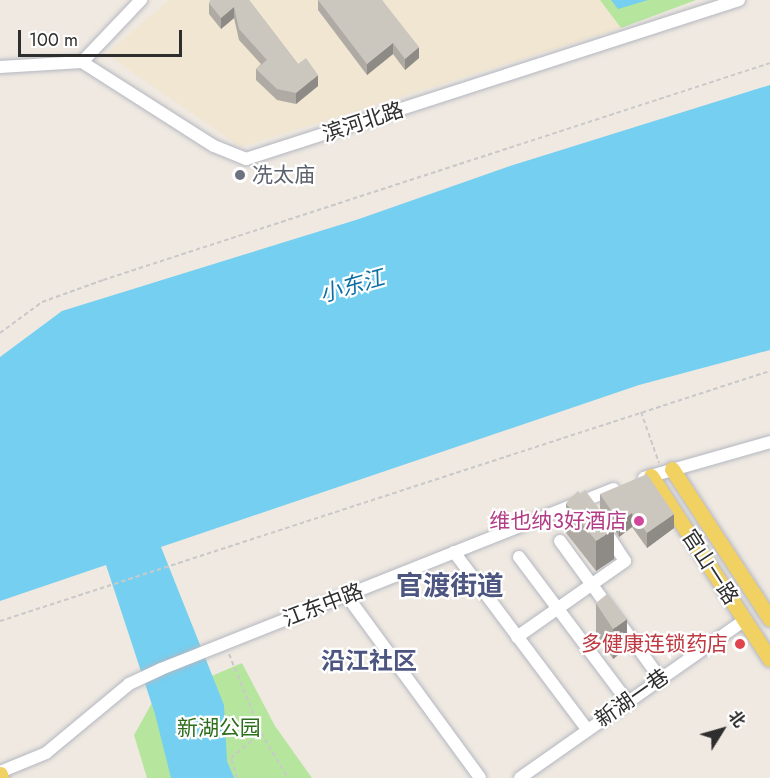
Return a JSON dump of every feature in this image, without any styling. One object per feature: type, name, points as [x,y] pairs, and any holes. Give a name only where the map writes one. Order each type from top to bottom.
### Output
[{"type":"main road","name":"官山一路","points":[[662,472],[712,530],[770,620]]},
{"type":"main road","name":"官山一路","points":[[662,472],[694,542],[770,658]]},
{"type":"main road","points":[[694,542],[712,530]]},
{"type":"street","points":[[0,67],[82,62],[141,0]]},
{"type":"street","name":"滨河北路","points":[[82,62],[214,146],[246,159],[739,0]]},
{"type":"street","name":"江东中路","points":[[0,775],[46,753],[129,684],[225,643],[454,552],[590,509],[662,472],[770,442]]},
{"type":"street","points":[[517,637],[625,561],[590,509]]},
{"type":"street","points":[[560,541],[660,678]]},
{"type":"street","points":[[454,552],[587,729]]},
{"type":"street","points":[[519,557],[627,701]]},
{"type":"street","points":[[347,596],[480,778]]},
{"type":"street","name":"新湖一巷","points":[[520,778],[745,620]]},
{"type":"path","points":[[0,333],[42,302],[83,287],[770,63]]},
{"type":"path","points":[[0,621],[532,451],[641,411],[770,371]]},
{"type":"path","points":[[641,411],[662,472]]},
{"type":"path","points":[[225,643],[261,733],[288,778]]},
{"type":"path","points":[[237,778],[231,758],[261,733]]},
{"type":"shaded area","points":[[169,0],[600,0],[621,28],[241,147],[106,54]]},
{"type":"green space","points":[[600,0],[696,0],[621,28]]},
{"type":"green space","name":"新湖公园","points":[[242,663],[275,726],[312,778],[147,778],[134,735],[153,701]]},
{"type":"water","points":[[611,0],[648,0],[618,9]]},
{"type":"water","name":"小东江","points":[[770,85],[770,350],[639,385],[161,547],[224,705],[227,761],[234,778],[171,778],[155,714],[106,565],[0,601],[0,357],[62,311],[359,219],[510,166]]},
{"type":"building","points":[[210,0],[249,0],[298,64],[306,58],[318,75],[296,93],[277,89],[256,69],[267,60],[239,29],[234,7],[221,18],[209,3]]},
{"type":"building","points":[[318,0],[382,0],[419,47],[405,59],[393,43],[367,64]]},
{"type":"building","points":[[647,474],[674,514],[647,533],[632,513],[619,522],[600,494]]},
{"type":"building","points":[[585,490],[614,529],[596,541],[566,503],[578,491],[580,494]]},
{"type":"building","points":[[607,594],[627,619],[613,629],[596,603]]},
{"type":"place","name":"冼太庙","points":[[240,175]]},
{"type":"place","name":"维也纳3好酒店","points":[[639,521]]},
{"type":"place","name":"多健康连锁药店","points":[[740,644]]},
{"type":"district","name":"官渡街道","points":[[450,586]]},
{"type":"district","name":"沿江社区","points":[[369,661]]}]
